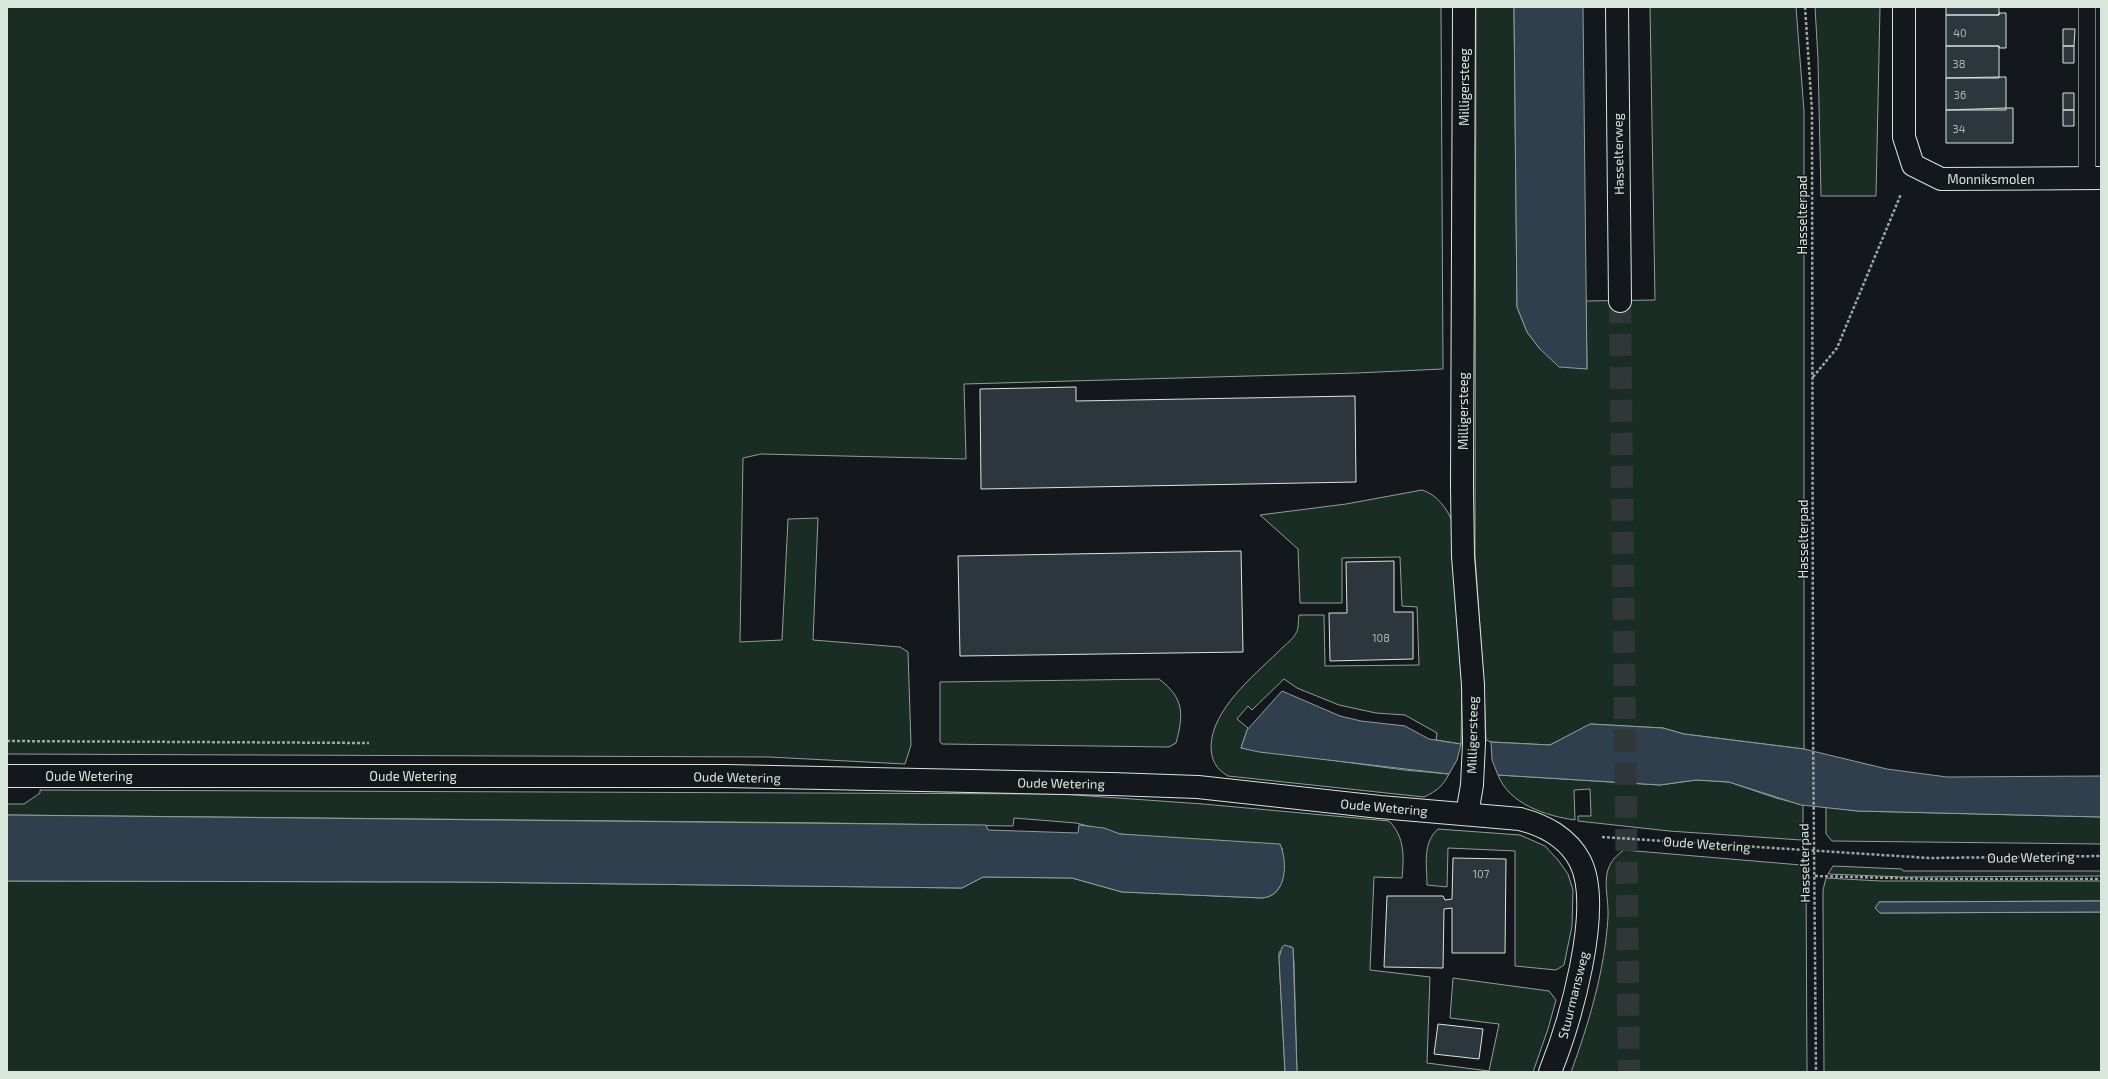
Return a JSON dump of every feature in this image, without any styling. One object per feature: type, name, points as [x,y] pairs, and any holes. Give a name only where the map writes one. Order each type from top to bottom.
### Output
[{"type":"street","name":"Milligersteeg","points":[[1464,7],[1463,517],[1467,618],[1473,685],[1474,742],[1472,784],[1467,814]]},
{"type":"street","name":"Hasselterweg","points":[[1617,7],[1620,301]]},
{"type":"street","points":[[1904,7],[1904,137],[1913,165]]},
{"type":"street","name":"Monniksmolen","points":[[1913,165],[1941,179],[2094,178]]},
{"type":"street","name":"Oude Wetering","points":[[7,776],[725,776],[1198,787],[1380,807],[1520,819],[1536,823],[1550,830],[1570,848]]},
{"type":"street","name":"Stuurmansweg","points":[[1550,1072],[1558,1054],[1578,981],[1586,939],[1588,908],[1585,878],[1580,861],[1570,848]]},
{"type":"lane","name":"Monniksmolen","points":[[2087,7],[2094,178]]},
{"type":"path","name":"Hasselterpad","points":[[1805,7],[1812,111],[1813,729],[1816,1072]]},
{"type":"path","points":[[1812,378],[1837,348],[1913,165]]},
{"type":"path","name":"Oude Wetering","points":[[1570,848],[1588,839],[1609,837],[1929,858],[2101,856]]},
{"type":"path","points":[[1815,876],[1933,879],[2101,878]]},
{"type":"green space","points":[[7,7],[1441,7],[1443,369],[1357,373],[964,384],[966,459],[761,454],[743,458],[740,642],[782,640],[788,519],[818,518],[813,640],[900,647],[908,652],[911,745],[905,764],[769,757],[7,754]]},
{"type":"green space","points":[[1476,7],[1514,7],[1517,307],[1527,332],[1540,349],[1587,369],[1586,301],[1655,300],[1650,7],[1796,7],[1804,111],[1804,749],[1684,734],[1663,728],[1591,724],[1550,745],[1491,742],[1486,740],[1484,685],[1475,555]]},
{"type":"green space","points":[[1815,7],[1880,7],[1876,196],[1821,196],[1818,59]]},
{"type":"green space","points":[[1422,490],[1432,495],[1440,502],[1452,521],[1462,688],[1461,744],[1436,740],[1437,733],[1405,715],[1376,713],[1339,705],[1297,688],[1284,679],[1252,710],[1248,706],[1237,719],[1248,728],[1241,748],[1404,770],[1449,774],[1442,785],[1433,793],[1424,797],[1228,776],[1217,767],[1213,760],[1211,751],[1213,733],[1218,720],[1235,695],[1246,683],[1295,636],[1298,629],[1299,615],[1324,615],[1325,666],[1419,665],[1417,607],[1402,606],[1400,557],[1342,558],[1342,603],[1300,603],[1298,549],[1260,515],[1346,504]]},
{"type":"green space","points":[[1159,679],[1173,693],[1180,707],[1181,715],[1179,733],[1176,743],[1169,747],[942,744],[940,742],[940,682]]},
{"type":"green space","points":[[1498,775],[1660,785],[1696,780],[1729,782],[1776,798],[1803,805],[1803,831],[1805,832],[1801,840],[1669,831],[1578,821],[1578,816],[1591,816],[1590,789],[1574,790],[1575,820],[1541,812],[1530,807],[1511,794],[1503,785]]},
{"type":"green space","points":[[40,790],[1061,794],[1203,804],[1389,821],[1394,827],[1401,841],[1403,855],[1402,878],[1374,877],[1370,970],[1430,977],[1427,1063],[1489,1071],[1499,1024],[1450,1018],[1453,978],[1549,991],[1556,1000],[1548,1029],[1533,1072],[1297,1072],[1294,964],[1293,948],[1290,946],[1279,952],[1285,1072],[7,1072],[7,881],[462,882],[962,888],[983,877],[1072,878],[1122,892],[1262,898],[1270,896],[1276,892],[1280,886],[1283,872],[1282,848],[1120,834],[1076,823],[1014,818],[1013,826],[7,815],[7,804],[24,804],[40,793]]},
{"type":"green space","points":[[1826,807],[1858,811],[2101,817],[2101,844],[1832,841],[1826,834]]},
{"type":"green space","points":[[1438,829],[1520,835],[1545,846],[1558,860],[1568,874],[1573,890],[1572,926],[1564,965],[1556,970],[1515,966],[1515,851],[1448,848],[1447,887],[1427,885],[1427,848],[1433,835]]},
{"type":"green space","points":[[1624,850],[1801,865],[1806,873],[1807,1072],[1571,1072],[1590,1015],[1600,976],[1608,917],[1606,889],[1607,872],[1610,864]]},
{"type":"green space","points":[[1833,866],[1902,869],[1903,871],[2101,871],[2101,876],[1903,877],[1828,874]]},
{"type":"green space","points":[[1826,878],[1881,881],[2101,881],[2101,901],[1879,902],[1880,913],[2101,912],[2101,1072],[1824,1072],[1823,890]]},
{"type":"water","points":[[1514,7],[1583,7],[1587,369],[1559,367],[1540,349],[1527,332],[1517,307]]},
{"type":"water","points":[[1282,691],[1340,716],[1361,721],[1405,726],[1429,739],[1461,744],[1457,760],[1449,774],[1259,752],[1241,748],[1247,730]]},
{"type":"water","points":[[1590,724],[1663,728],[1684,734],[1804,749],[1887,769],[1947,777],[2101,776],[2101,817],[1858,811],[1801,805],[1729,782],[1696,780],[1660,785],[1498,775],[1492,760],[1491,742],[1550,745]]},
{"type":"water","points":[[7,815],[986,825],[988,830],[1078,833],[1079,825],[1104,828],[1120,834],[1280,844],[1283,851],[1284,868],[1281,885],[1270,896],[1262,898],[1122,892],[1072,878],[983,877],[962,888],[462,882],[7,881]]},
{"type":"water","points":[[2101,901],[2101,912],[1880,913],[1875,908],[1879,902]]},
{"type":"water","points":[[1285,945],[1293,948],[1297,1072],[1285,1072],[1279,958],[1282,947]]},
{"type":"building","points":[[1946,7],[1999,7],[1999,15],[1946,15]]},
{"type":"building","points":[[1999,13],[2006,13],[2006,48],[1999,48],[1999,46],[1946,46],[1946,15],[1999,15]]},
{"type":"building","points":[[2063,29],[2075,29],[2074,46],[2063,46]]},
{"type":"building","points":[[1946,46],[1999,46],[1999,78],[1946,78]]},
{"type":"building","points":[[2063,46],[2074,46],[2074,63],[2063,63]]},
{"type":"building","points":[[2006,77],[2006,110],[1946,110],[1946,78]]},
{"type":"building","points":[[2063,93],[2074,93],[2074,110],[2063,110]]},
{"type":"building","points":[[2013,108],[2013,143],[1946,143],[1946,110]]},
{"type":"building","points":[[2063,110],[2074,110],[2074,126],[2063,126]]},
{"type":"building","points":[[1076,387],[1076,401],[1355,396],[1356,482],[981,489],[980,389]]},
{"type":"building","points":[[1241,551],[1243,652],[960,656],[958,556]]},
{"type":"building","points":[[1394,561],[1394,612],[1413,612],[1413,659],[1330,661],[1329,613],[1347,613],[1346,562]]},
{"type":"building","points":[[1453,858],[1506,859],[1505,953],[1452,953],[1452,908],[1444,909],[1443,968],[1384,967],[1387,896],[1443,896],[1445,900],[1452,899]]},
{"type":"building","points":[[1438,1024],[1483,1029],[1479,1059],[1434,1054]]},
{"type":"tunnel","points":[[1620,301],[1629,1072]]}]
